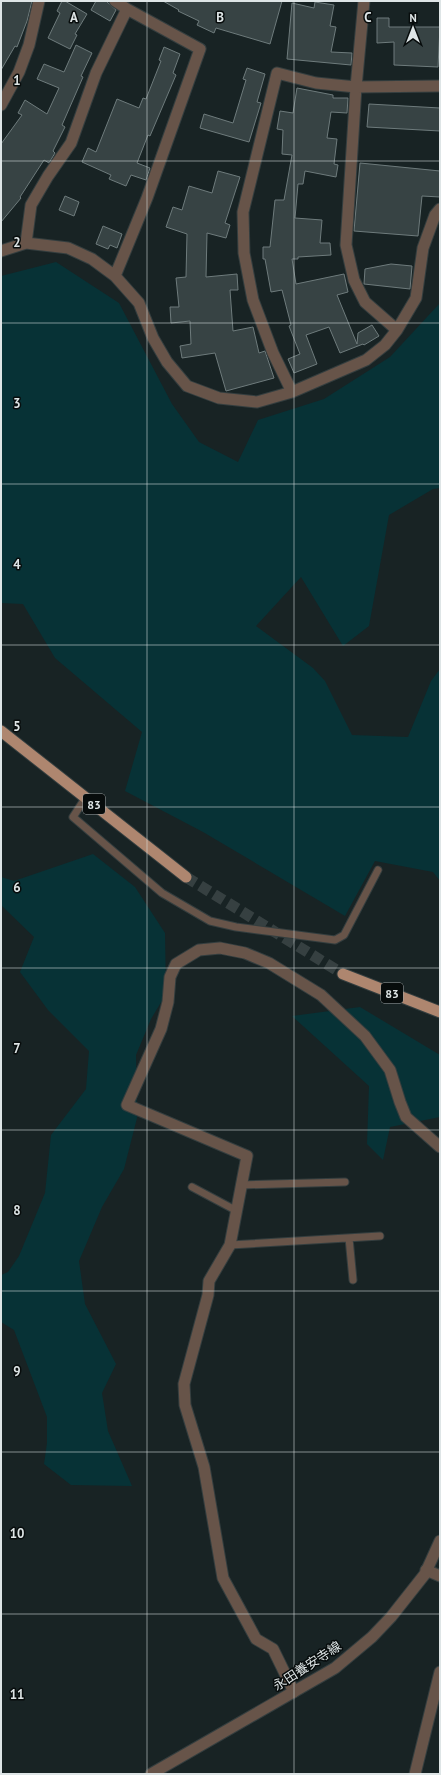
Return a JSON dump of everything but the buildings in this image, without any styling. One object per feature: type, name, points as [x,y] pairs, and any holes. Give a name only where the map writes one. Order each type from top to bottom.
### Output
[{"type":"main road","name":"83","points":[[1,731],[186,877]]},
{"type":"main road","name":"83","points":[[344,974],[440,1012]]},
{"type":"street","points":[[1,104],[19,72],[29,45],[39,1]]},
{"type":"street","points":[[115,1],[200,49],[147,198],[115,276]]},
{"type":"street","points":[[364,1],[356,87],[346,244],[354,280],[365,302],[397,330]]},
{"type":"street","points":[[26,243],[31,205],[48,176],[72,143],[96,73],[127,9]]},
{"type":"street","points":[[292,392],[273,353],[253,300],[244,253],[243,212],[277,73],[316,83],[356,87],[440,86]]},
{"type":"street","points":[[1,252],[26,243],[68,248],[92,259],[115,276],[138,302],[153,338],[167,362],[187,386],[219,398],[257,402],[292,392],[366,360],[385,345],[397,330],[416,298],[423,248],[435,215],[440,209]]},
{"type":"street","points":[[294,1692],[273,1649],[256,1639],[222,1578],[204,1467],[185,1405],[184,1384],[208,1295],[209,1281],[230,1245],[247,1156],[127,1105],[161,1029],[168,1002],[170,977],[176,964],[199,950],[220,948],[245,953],[269,963],[321,995],[366,1036],[390,1070],[406,1117],[440,1147]]},
{"type":"street","name":"永田養安寺線","points":[[151,1774],[335,1668],[372,1637],[392,1617],[426,1570],[440,1541]]},
{"type":"street","points":[[426,1570],[440,1576]]},
{"type":"street","points":[[415,1774],[440,1672]]},
{"type":"lane","points":[[86,798],[73,817],[162,893],[210,921],[236,927],[335,940],[344,935],[378,870]]},
{"type":"lane","points":[[241,1185],[345,1182]]},
{"type":"lane","points":[[192,1187],[237,1211]]},
{"type":"lane","points":[[230,1245],[380,1236]]},
{"type":"lane","points":[[349,1238],[353,1280]]},
{"type":"shaded area","points":[[56,262],[119,303],[172,404],[199,442],[238,462],[258,420],[324,399],[390,357],[440,303],[440,488],[433,489],[389,515],[369,626],[343,646],[301,577],[256,626],[313,668],[325,681],[352,735],[408,737],[431,681],[440,669],[440,881],[433,872],[375,861],[345,916],[203,832],[125,791],[142,732],[55,658],[23,604],[1,603],[1,276]]},
{"type":"shaded area","points":[[93,854],[135,887],[165,933],[166,994],[151,1019],[136,1055],[137,1118],[124,1169],[102,1207],[79,1261],[85,1304],[116,1364],[102,1393],[108,1431],[132,1486],[71,1485],[44,1464],[47,1443],[47,1417],[14,1330],[1,1322],[1,1275],[8,1272],[19,1256],[45,1193],[51,1135],[86,1089],[89,1051],[48,1010],[20,972],[34,937],[1,905],[1,877],[14,881]]},
{"type":"shaded area","points":[[360,1007],[440,1055],[440,1117],[390,1127],[383,1160],[367,1144],[369,1086],[292,1016]]},
{"type":"tunnel","points":[[186,877],[343,974]]}]
